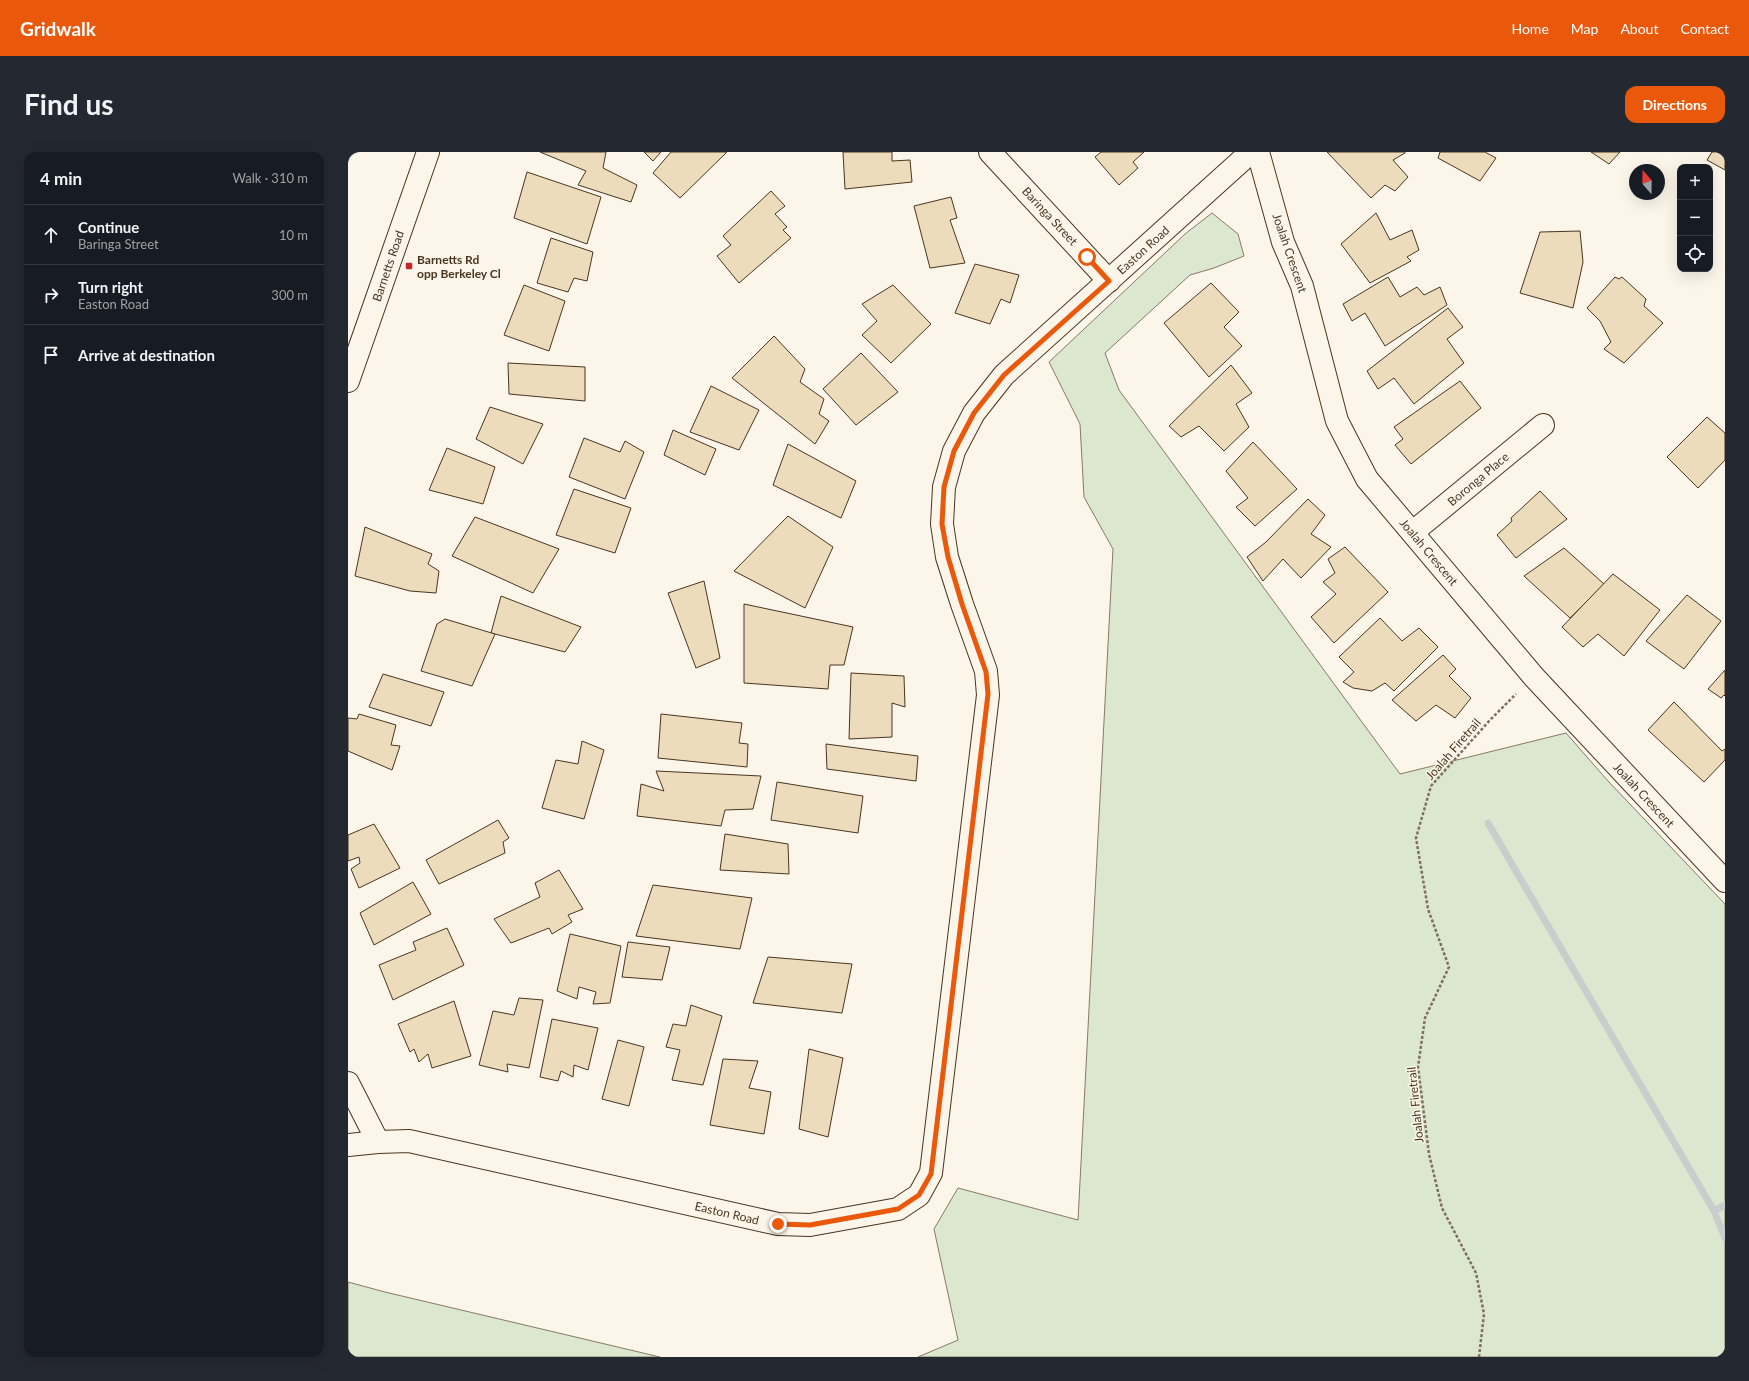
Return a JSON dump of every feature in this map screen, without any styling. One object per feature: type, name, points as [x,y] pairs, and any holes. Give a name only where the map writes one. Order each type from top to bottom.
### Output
[{"type":"street","name":"Barnetts Road","points":[[348,381],[357,332],[428,152]]},
{"type":"street","name":"Baringa Street","points":[[990,152],[1109,281]]},
{"type":"street","name":"Easton Road","points":[[348,1145],[409,1141],[778,1224],[810,1225],[898,1209],[919,1195],[931,1174],[988,694],[986,672],[962,604],[948,557],[942,524],[944,487],[954,451],[974,413],[1004,375],[1251,152]]},
{"type":"street","name":"Joalah Crescent","points":[[1258,152],[1283,242],[1302,286],[1337,421],[1367,478],[1534,677],[1721,867]]},
{"type":"street","name":"Boronga Place","points":[[1413,532],[1543,425]]},
{"type":"street","points":[[348,1083],[378,1142]]},
{"type":"path","name":"Joalah Firetrail","points":[[1479,1357],[1484,1314],[1476,1273],[1442,1208],[1430,1154],[1418,1067],[1425,1018],[1448,967],[1428,909],[1416,838],[1431,786],[1490,720],[1534,677]]},
{"type":"green space","points":[[1212,213],[1238,234],[1244,256],[1214,268],[1190,275],[1105,353],[1119,390],[1400,774],[1566,733],[1608,781],[1725,904],[1725,1357],[918,1357],[958,1340],[934,1229],[958,1188],[1078,1220],[1113,549],[1084,497],[1080,424],[1049,362],[1185,234]]},
{"type":"green space","points":[[348,1282],[385,1292],[660,1357],[348,1357]]},
{"type":"building","points":[[540,152],[606,152],[603,168],[637,185],[631,202],[578,185],[586,171]]},
{"type":"building","points":[[644,152],[661,152],[653,161]]},
{"type":"building","points":[[671,152],[727,152],[680,198],[653,173]]},
{"type":"building","points":[[843,152],[892,152],[892,161],[910,160],[912,182],[845,189]]},
{"type":"building","points":[[1101,152],[1144,152],[1133,162],[1138,168],[1119,185],[1095,157]]},
{"type":"building","points":[[1327,152],[1405,152],[1393,160],[1408,177],[1395,191],[1385,185],[1371,198]]},
{"type":"building","points":[[1440,152],[1485,152],[1496,158],[1480,181],[1438,158]]},
{"type":"building","points":[[1591,152],[1620,152],[1609,164]]},
{"type":"building","points":[[1712,152],[1725,152],[1725,170],[1707,160]]},
{"type":"building","points":[[527,172],[601,197],[587,244],[514,218]]},
{"type":"building","points":[[771,191],[785,206],[775,214],[787,227],[783,230],[791,238],[739,283],[717,256],[731,245],[723,236]]},
{"type":"building","points":[[951,197],[957,218],[950,220],[965,263],[930,268],[914,206]]},
{"type":"building","points":[[1376,213],[1390,240],[1412,230],[1419,250],[1407,257],[1411,261],[1370,283],[1341,244]]},
{"type":"building","points":[[1580,231],[1583,262],[1573,308],[1520,293],[1540,232]]},
{"type":"building","points":[[551,238],[593,252],[587,281],[574,278],[568,292],[537,283]]},
{"type":"building","points":[[975,264],[1019,275],[1010,303],[1001,299],[990,324],[955,313]]},
{"type":"building","points":[[1388,277],[1400,297],[1417,287],[1424,295],[1440,287],[1447,305],[1385,346],[1365,313],[1352,321],[1343,304]]},
{"type":"building","points":[[1615,277],[1619,279],[1622,277],[1646,299],[1644,306],[1663,323],[1624,363],[1604,349],[1611,342],[1600,321],[1587,308]]},
{"type":"building","points":[[1211,283],[1239,312],[1224,327],[1242,346],[1209,377],[1164,323]]},
{"type":"building","points":[[524,285],[565,301],[549,351],[504,335]]},
{"type":"building","points":[[893,285],[931,324],[891,363],[862,335],[877,321],[862,304]]},
{"type":"building","points":[[1448,308],[1463,327],[1447,339],[1464,363],[1414,404],[1394,378],[1378,389],[1367,371]]},
{"type":"building","points":[[774,336],[805,369],[800,382],[824,399],[819,414],[829,421],[815,444],[732,378]]},
{"type":"building","points":[[861,353],[898,392],[856,425],[823,389]]},
{"type":"building","points":[[508,363],[585,367],[585,401],[509,394]]},
{"type":"building","points":[[1231,365],[1252,393],[1236,404],[1249,427],[1224,451],[1199,426],[1181,437],[1169,426]]},
{"type":"building","points":[[1460,381],[1481,408],[1411,464],[1395,445],[1403,439],[1394,427]]},
{"type":"building","points":[[711,386],[759,410],[739,450],[690,432]]},
{"type":"building","points":[[490,407],[543,424],[523,464],[476,439]]},
{"type":"building","points":[[1707,417],[1725,433],[1725,460],[1698,488],[1667,457]]},
{"type":"building","points":[[673,430],[716,449],[705,475],[664,455]]},
{"type":"building","points":[[584,438],[620,452],[625,441],[644,452],[625,499],[569,477]]},
{"type":"building","points":[[1253,442],[1297,489],[1255,526],[1236,507],[1248,498],[1226,471]]},
{"type":"building","points":[[788,444],[856,481],[841,518],[773,485]]},
{"type":"building","points":[[447,448],[495,467],[483,504],[429,490]]},
{"type":"building","points":[[574,489],[631,508],[615,553],[556,535]]},
{"type":"building","points":[[1540,491],[1567,519],[1516,558],[1497,535],[1512,521],[1511,518]]},
{"type":"building","points":[[1308,499],[1325,515],[1311,534],[1331,547],[1301,578],[1283,559],[1263,581],[1247,557],[1266,542]]},
{"type":"building","points":[[788,516],[833,547],[805,608],[734,571]]},
{"type":"building","points":[[475,517],[559,549],[533,593],[452,556]]},
{"type":"building","points":[[365,527],[432,554],[428,564],[439,571],[436,593],[410,591],[355,576]]},
{"type":"building","points":[[1345,547],[1388,592],[1334,643],[1311,617],[1336,594],[1323,582],[1335,573],[1328,559]]},
{"type":"building","points":[[1564,548],[1604,584],[1570,618],[1524,576]]},
{"type":"building","points":[[1613,574],[1660,610],[1624,656],[1598,634],[1583,647],[1562,627]]},
{"type":"building","points":[[704,581],[720,658],[696,668],[668,593]]},
{"type":"building","points":[[1687,595],[1721,621],[1684,669],[1646,641]]},
{"type":"building","points":[[501,596],[581,627],[565,652],[491,633]]},
{"type":"building","points":[[744,604],[853,627],[844,665],[830,665],[828,689],[744,683]]},
{"type":"building","points":[[1380,618],[1402,641],[1419,628],[1438,647],[1394,691],[1385,683],[1372,691],[1353,688],[1343,682],[1354,672],[1339,657]]},
{"type":"building","points":[[445,619],[495,634],[472,686],[421,671],[437,624]]},
{"type":"building","points":[[1443,655],[1456,669],[1449,676],[1471,698],[1455,718],[1436,705],[1416,721],[1392,700]]},
{"type":"building","points":[[1725,670],[1725,696],[1724,695],[1721,698],[1708,689]]},
{"type":"building","points":[[851,673],[904,676],[905,707],[892,703],[892,737],[849,739]]},
{"type":"building","points":[[383,674],[444,692],[431,726],[369,707]]},
{"type":"building","points":[[1674,702],[1722,751],[1725,749],[1725,760],[1704,782],[1648,730]]},
{"type":"building","points":[[359,714],[396,725],[391,745],[400,746],[392,770],[348,751],[348,718],[357,719]]},
{"type":"building","points":[[661,714],[742,723],[739,743],[748,744],[747,767],[658,758]]},
{"type":"building","points":[[582,741],[604,750],[584,819],[542,808],[556,760],[578,764]]},
{"type":"building","points":[[826,744],[918,756],[916,781],[827,769]]},
{"type":"building","points":[[656,771],[761,776],[753,809],[725,810],[721,826],[637,816],[641,784],[664,791]]},
{"type":"building","points":[[777,782],[863,796],[858,833],[771,820]]},
{"type":"building","points":[[498,820],[509,838],[503,842],[505,853],[439,884],[426,860]]},
{"type":"building","points":[[374,824],[400,868],[359,888],[351,869],[360,863],[359,857],[348,861],[348,835]]},
{"type":"building","points":[[725,834],[788,844],[789,874],[720,870]]},
{"type":"building","points":[[559,870],[583,909],[568,915],[572,922],[552,934],[549,928],[511,943],[494,919],[540,897],[535,883]]},
{"type":"building","points":[[413,882],[431,914],[374,945],[360,913]]},
{"type":"building","points":[[653,885],[752,898],[740,949],[636,936]]},
{"type":"building","points":[[447,928],[464,965],[393,1000],[379,965],[416,950],[413,942]]},
{"type":"building","points":[[570,934],[621,946],[610,1003],[593,1004],[596,992],[579,987],[577,999],[557,991]]},
{"type":"building","points":[[628,942],[670,947],[662,980],[622,977]]},
{"type":"building","points":[[768,957],[852,964],[842,1013],[753,1003]]},
{"type":"building","points":[[519,998],[543,1000],[529,1068],[507,1064],[508,1072],[479,1065],[493,1011],[514,1015]]},
{"type":"building","points":[[454,1001],[471,1056],[432,1068],[428,1054],[419,1062],[414,1049],[410,1052],[398,1024]]},
{"type":"building","points":[[691,1005],[722,1016],[703,1085],[672,1080],[680,1050],[666,1047],[673,1024],[686,1026]]},
{"type":"building","points":[[552,1019],[598,1028],[588,1070],[574,1065],[573,1077],[561,1071],[558,1081],[540,1077]]},
{"type":"building","points":[[618,1040],[644,1047],[629,1106],[602,1099]]},
{"type":"building","points":[[809,1049],[843,1058],[828,1137],[799,1129]]},
{"type":"building","points":[[723,1059],[758,1061],[749,1088],[771,1092],[764,1134],[710,1125]]},
{"type":"waterway","points":[[1488,823],[1714,1211],[1725,1238]]},
{"type":"waterway","points":[[1714,1211],[1725,1205]]},
{"type":"place","name":"Barnetts Rd opp Berkeley Cl","points":[[409,266]]},
{"type":"route","points":[[778,1224],[810,1225],[898,1209],[919,1195],[931,1174],[988,694],[986,672],[962,604],[948,557],[942,524],[944,487],[954,451],[974,413],[1004,375],[1109,281],[1087,257]]}]
